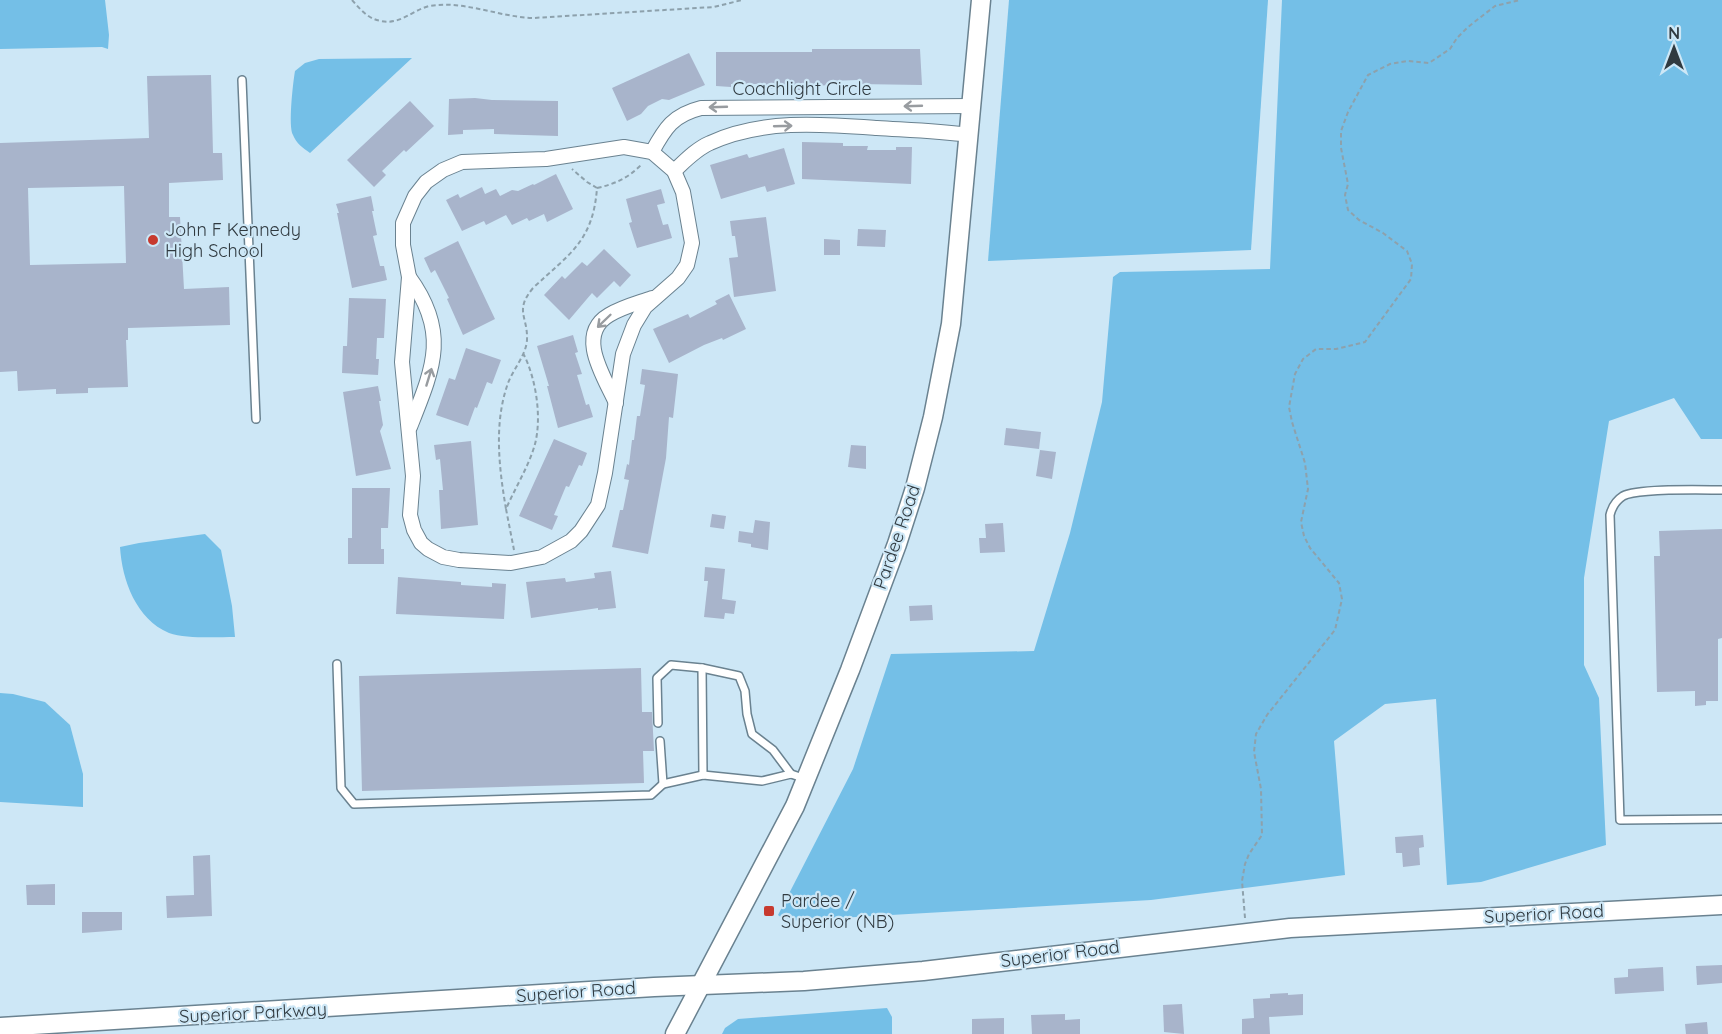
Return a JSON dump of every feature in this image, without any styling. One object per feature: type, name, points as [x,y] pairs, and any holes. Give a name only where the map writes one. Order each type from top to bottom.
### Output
[{"type":"main road","name":"Pardee Road","points":[[675,1034],[795,806],[799,777],[822,741],[897,544],[925,453],[951,324],[981,0]]},
{"type":"main road","name":"Superior Road","points":[[398,1004],[870,976],[1246,932],[1376,922],[1722,905]]},
{"type":"main road","name":"Superior Parkway","points":[[0,1027],[398,1004]]},
{"type":"street","name":"Coachlight Circle","points":[[650,152],[664,130],[676,118],[701,108],[972,106]]},
{"type":"street","name":"Coachlight Circle","points":[[674,171],[708,143],[763,127],[848,126],[969,135]]},
{"type":"street","points":[[624,147],[650,152],[674,171],[683,192],[691,228],[690,255],[687,265],[678,278],[645,308],[628,338],[603,489],[592,516],[581,531],[563,547],[542,557],[516,562],[459,560],[443,557],[428,549],[421,543],[414,530],[410,515],[413,476],[402,362],[409,278],[403,245],[404,223],[415,196],[426,183],[443,170],[462,162],[546,159],[624,147]]},
{"type":"street","points":[[409,278],[421,293],[428,307],[434,335],[433,363],[409,431]]},
{"type":"street","points":[[616,403],[595,356],[593,336],[598,325],[607,316],[657,297]]},
{"type":"lane","points":[[243,80],[256,419]]},
{"type":"lane","points":[[1722,490],[1639,492],[1623,496],[1613,505],[1610,515],[1620,820],[1722,819]]},
{"type":"lane","points":[[338,664],[341,788],[354,804],[651,795],[663,784],[703,774],[762,781],[799,777]]},
{"type":"lane","points":[[658,723],[657,678],[671,665],[702,668],[739,676],[745,691],[752,734],[773,750],[799,777]]},
{"type":"lane","points":[[702,668],[703,774]]},
{"type":"lane","points":[[660,741],[663,784]]},
{"type":"path","points":[[352,0],[360,10],[372,18],[391,22],[401,20],[429,6],[443,4],[469,5],[512,17],[533,18],[714,7],[742,0]]},
{"type":"path","points":[[1246,932],[1243,873],[1249,854],[1263,835],[1261,789],[1254,752],[1256,734],[1267,715],[1335,630],[1342,599],[1339,583],[1310,548],[1301,522],[1308,489],[1305,463],[1289,407],[1295,374],[1303,359],[1316,349],[1336,349],[1365,342],[1411,279],[1412,264],[1407,251],[1383,233],[1359,220],[1348,210],[1345,195],[1348,184],[1341,148],[1341,131],[1348,112],[1368,75],[1390,64],[1408,61],[1429,63],[1450,49],[1468,27],[1495,6],[1520,0]]},
{"type":"path","points":[[597,188],[627,177],[650,152]]},
{"type":"path","points":[[570,164],[578,175],[597,188]]},
{"type":"path","points":[[516,562],[501,479],[500,423],[507,384],[523,353],[527,339],[522,314],[524,301],[533,288],[577,248],[583,239],[595,203],[597,188]]},
{"type":"path","points":[[506,509],[533,450],[536,436],[535,394],[523,353]]},
{"type":"shaded area","points":[[0,0],[105,0],[109,35],[108,49],[102,47],[0,49]]},
{"type":"shaded area","points":[[1009,0],[1268,0],[1251,250],[988,261]]},
{"type":"shaded area","points":[[1282,0],[1722,0],[1722,439],[1701,439],[1674,398],[1609,421],[1584,578],[1584,665],[1599,698],[1606,845],[1481,882],[1447,885],[1436,699],[1385,704],[1334,741],[1345,875],[1151,900],[786,921],[778,915],[853,769],[891,654],[1034,651],[1070,533],[1102,402],[1113,277],[1120,272],[1270,269]]},
{"type":"shaded area","points":[[412,58],[310,153],[296,140],[291,123],[293,85],[295,71],[305,63],[319,59]]},
{"type":"shaded area","points":[[205,534],[221,550],[232,606],[235,637],[184,636],[169,633],[158,627],[148,618],[133,597],[124,572],[120,547]]},
{"type":"shaded area","points":[[0,693],[45,702],[70,725],[83,774],[83,807],[0,802]]},
{"type":"shaded area","points":[[887,1008],[892,1017],[892,1034],[722,1034],[725,1028],[738,1019]]},
{"type":"building","points":[[812,49],[920,49],[922,85],[858,84],[858,80],[829,81],[829,85],[802,87],[802,90],[761,88],[761,84],[716,86],[716,52],[812,52]]},
{"type":"building","points":[[689,53],[705,85],[669,100],[662,99],[627,121],[612,88]]},
{"type":"building","name":"John F Kennedy High School","points":[[211,75],[213,153],[222,153],[223,180],[169,183],[169,217],[180,217],[184,289],[229,287],[230,325],[128,328],[128,340],[126,340],[128,387],[88,388],[88,393],[56,394],[56,389],[18,391],[17,371],[0,372],[0,143],[149,138],[147,76]],"holes":[[[124,186],[126,263],[30,265],[28,188]]]},
{"type":"building","points":[[449,99],[558,101],[558,136],[494,134],[494,129],[463,130],[463,134],[448,135]]},
{"type":"building","points":[[410,101],[434,126],[382,171],[386,175],[374,187],[347,160]]},
{"type":"building","points":[[802,142],[868,146],[867,150],[896,150],[896,147],[912,147],[911,184],[802,179]]},
{"type":"building","points":[[784,148],[795,184],[767,192],[765,186],[721,199],[710,165],[747,154],[749,158]]},
{"type":"building","points":[[556,174],[573,209],[547,222],[544,214],[512,225],[506,215],[486,225],[484,221],[462,231],[446,200],[458,194],[460,198],[482,187],[485,194],[496,189],[500,196],[512,190],[518,191],[534,185]]},
{"type":"building","points":[[661,189],[665,203],[657,205],[663,225],[668,224],[672,238],[637,248],[629,223],[632,222],[626,199]]},
{"type":"building","points":[[371,196],[377,235],[373,236],[380,266],[384,266],[387,280],[352,288],[336,204]]},
{"type":"building","points":[[766,217],[776,291],[734,297],[729,258],[738,257],[730,221]]},
{"type":"building","points":[[858,229],[886,230],[885,247],[857,246]]},
{"type":"building","points":[[824,239],[840,240],[840,255],[824,255]]},
{"type":"building","points":[[458,241],[495,319],[463,335],[435,270],[431,273],[424,258]]},
{"type":"building","points":[[604,249],[631,275],[620,287],[614,281],[597,298],[592,293],[569,320],[544,295],[562,276],[565,279],[582,262],[587,266]]},
{"type":"building","points":[[729,294],[746,329],[723,340],[722,338],[704,345],[669,363],[653,329],[688,314],[690,318],[717,304],[715,301]]},
{"type":"building","points":[[349,298],[386,299],[384,338],[377,338],[378,375],[342,373],[343,346],[347,346]]},
{"type":"building","points":[[573,335],[578,352],[575,353],[582,374],[577,375],[586,405],[589,404],[593,417],[558,428],[537,346]]},
{"type":"building","points":[[466,348],[501,360],[492,384],[487,382],[468,426],[436,415],[449,378],[455,380]]},
{"type":"building","points":[[642,369],[678,374],[673,418],[669,417],[666,458],[648,554],[612,547],[620,510],[623,510],[629,480],[624,479],[627,464],[629,465],[637,416],[640,416],[645,385],[640,384]]},
{"type":"building","points":[[378,386],[383,425],[380,431],[391,469],[356,476],[343,392]]},
{"type":"building","points":[[1006,428],[1041,432],[1039,449],[1004,445]]},
{"type":"building","points":[[554,439],[587,453],[569,487],[566,486],[554,515],[558,516],[552,530],[519,516]]},
{"type":"building","points":[[471,441],[478,525],[441,529],[439,490],[443,490],[440,459],[436,460],[434,445]]},
{"type":"building","points":[[851,445],[866,446],[866,469],[848,467]]},
{"type":"building","points":[[1040,450],[1056,452],[1052,479],[1036,476]]},
{"type":"building","points":[[352,488],[390,488],[388,528],[381,528],[384,564],[348,564],[348,538],[352,538]]},
{"type":"building","points":[[712,514],[726,516],[724,529],[710,527]]},
{"type":"building","points":[[755,520],[770,522],[768,550],[738,542],[739,531],[753,533]]},
{"type":"building","points":[[1003,523],[1005,552],[980,553],[979,538],[986,538],[985,524]]},
{"type":"building","points":[[1722,529],[1722,638],[1718,639],[1718,701],[1706,701],[1706,705],[1695,706],[1695,691],[1657,692],[1654,556],[1660,556],[1659,531]]},
{"type":"building","points":[[705,567],[725,569],[722,599],[736,601],[734,614],[725,613],[724,619],[704,617],[708,581],[704,581]]},
{"type":"building","points":[[611,571],[616,608],[598,610],[598,608],[531,618],[526,582],[565,578],[566,582],[595,578],[594,573]]},
{"type":"building","points":[[398,577],[461,582],[461,585],[492,587],[492,583],[506,584],[504,619],[396,614]]},
{"type":"building","points":[[932,605],[933,620],[910,621],[909,606]]},
{"type":"building","points":[[641,668],[642,712],[652,712],[654,751],[643,751],[644,783],[362,791],[359,676]]},
{"type":"building","points":[[1423,835],[1424,847],[1419,848],[1420,865],[1403,867],[1402,853],[1396,853],[1395,837]]},
{"type":"building","points":[[210,855],[212,916],[167,918],[166,896],[194,895],[193,856]]},
{"type":"building","points":[[55,884],[55,905],[27,905],[26,885]]},
{"type":"building","points":[[82,912],[122,912],[122,930],[82,933]]},
{"type":"building","points":[[1722,965],[1722,983],[1697,985],[1696,966]]},
{"type":"building","points":[[1663,967],[1664,991],[1615,994],[1614,978],[1628,977],[1628,969]]},
{"type":"building","points":[[1288,993],[1288,995],[1303,994],[1303,1015],[1269,1017],[1270,1034],[1242,1034],[1242,1019],[1254,1018],[1253,999],[1270,998],[1270,994]]},
{"type":"building","points":[[1182,1004],[1184,1034],[1164,1032],[1163,1005]]},
{"type":"building","points":[[1065,1014],[1065,1020],[1080,1019],[1080,1034],[1032,1034],[1031,1015]]},
{"type":"building","points":[[1004,1018],[1004,1034],[972,1034],[972,1019]]},
{"type":"building","points":[[1707,1022],[1708,1034],[1686,1034],[1685,1024]]},
{"type":"place","name":"John F Kennedy High School","points":[[153,240]]},
{"type":"place","name":"Pardee / Superior (NB)","points":[[769,911]]}]
